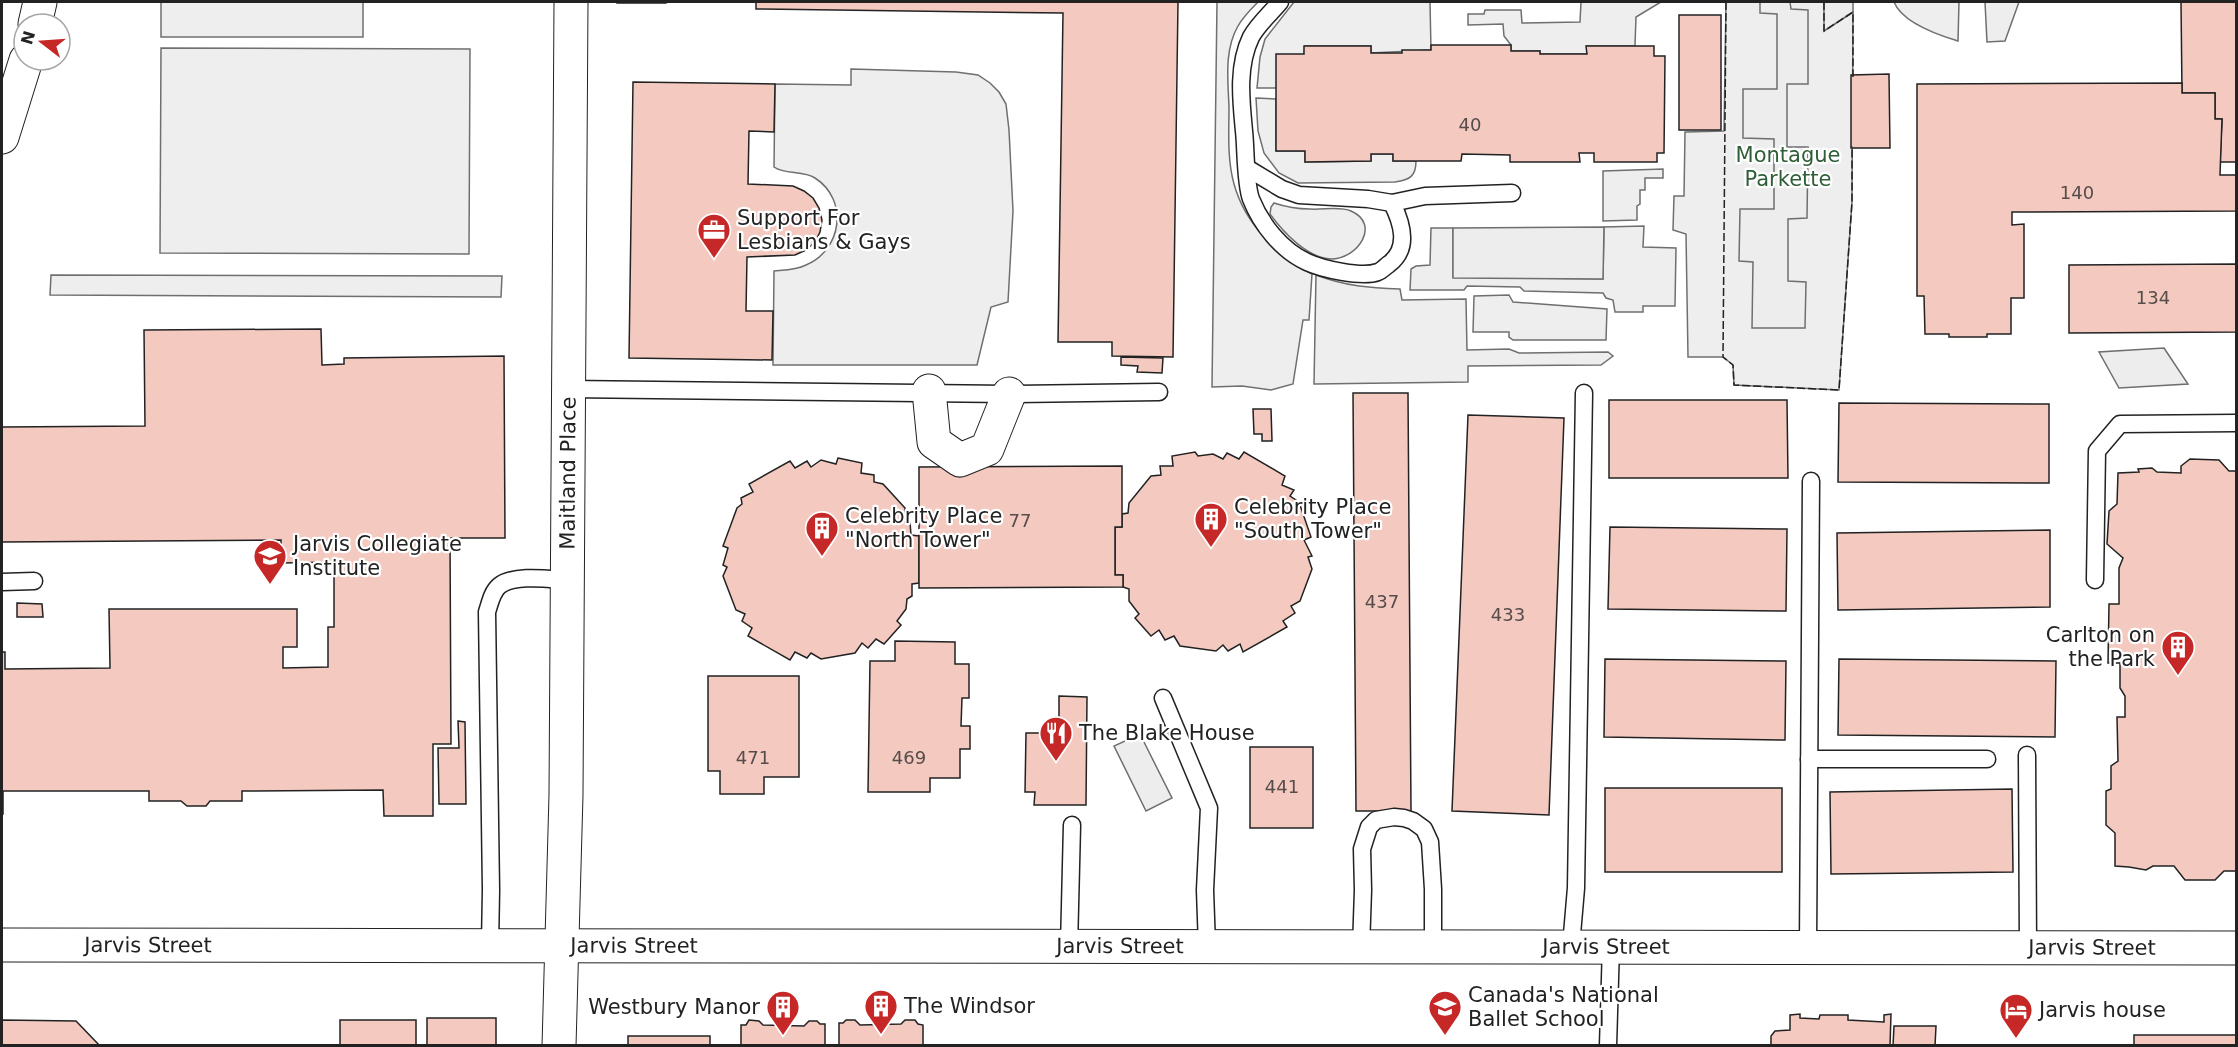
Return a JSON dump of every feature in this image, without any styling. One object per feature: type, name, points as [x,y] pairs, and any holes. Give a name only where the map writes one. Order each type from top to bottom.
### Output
[{"type":"main road","name":"Maitland Place","points":[[559,1046],[566,795],[571,2]]},
{"type":"main road","points":[[4,123],[22,72]]},
{"type":"main road","points":[[929,392],[934,442],[960,460],[987,449],[1009,393]]},
{"type":"main road","name":"Jarvis Street","points":[[2,945],[1361,948],[1611,945],[2236,948]]},
{"type":"lane","points":[[1280,2],[1252,36],[1243,62],[1241,94],[1250,196],[1262,222],[1281,244],[1306,262],[1329,270],[1353,273],[1378,272],[1396,259],[1402,244],[1402,222],[1392,203]]},
{"type":"lane","points":[[1247,168],[1282,189],[1299,195],[1368,199],[1392,203],[1425,196],[1512,193]]},
{"type":"lane","points":[[568,389],[1160,392]]},
{"type":"lane","points":[[1571,946],[1576,888],[1584,393]]},
{"type":"lane","points":[[2095,580],[2097,451],[2120,424],[2236,423]]},
{"type":"lane","points":[[1808,946],[1811,481]]},
{"type":"lane","points":[[490,945],[487,612],[499,586],[510,580],[537,578],[566,580]]},
{"type":"lane","points":[[2,582],[34,581]]},
{"type":"lane","points":[[1163,698],[1209,808],[1205,890],[1207,947]]},
{"type":"lane","points":[[2027,755],[2028,947]]},
{"type":"lane","points":[[1809,759],[1987,759]]},
{"type":"lane","points":[[1361,948],[1362,849],[1369,827],[1376,820],[1394,817],[1413,821],[1424,829],[1430,842],[1433,947]]},
{"type":"lane","points":[[1070,947],[1072,825]]},
{"type":"lane","points":[[1608,1046],[1611,945]]},
{"type":"green space","points":[[161,2],[363,2],[363,37],[161,37]]},
{"type":"green space","points":[[1217,2],[1258,2],[1238,26],[1229,55],[1229,155],[1239,199],[1264,237],[1287,258],[1312,274],[1309,320],[1303,320],[1293,384],[1271,390],[1242,386],[1212,387]]},
{"type":"green space","points":[[1294,2],[1430,2],[1431,50],[1371,53],[1371,46],[1305,46],[1304,54],[1276,88],[1257,88],[1260,57],[1265,39]]},
{"type":"green space","points":[[1581,2],[1661,2],[1636,17],[1635,46],[1587,46],[1587,54],[1540,54],[1540,51],[1511,51],[1511,45],[1504,36],[1503,24],[1468,25],[1468,14],[1484,14],[1485,10],[1521,10],[1522,23],[1580,22]]},
{"type":"green space","name":"Montague Parkette","points":[[1726,2],[1824,2],[1825,30],[1853,12],[1852,202],[1839,390],[1734,385],[1733,365],[1723,357],[1688,357],[1686,234],[1673,230],[1674,196],[1684,196],[1685,132],[1724,131]]},
{"type":"green space","points":[[1894,2],[1959,2],[1958,41],[1912,22]]},
{"type":"green space","points":[[1985,2],[2019,2],[2005,41],[1987,42]]},
{"type":"green space","points":[[161,48],[470,49],[469,254],[160,253]]},
{"type":"green space","points":[[851,69],[956,72],[978,75],[999,92],[1006,104],[1013,211],[1008,302],[991,307],[977,365],[773,365],[774,271],[798,268],[818,258],[834,237],[837,224],[837,211],[826,187],[815,178],[805,174],[783,171],[774,167],[775,84],[851,85]]},
{"type":"green space","points":[[1256,98],[1276,99],[1276,151],[1305,151],[1305,162],[1371,161],[1371,154],[1393,154],[1393,161],[1416,161],[1415,170],[1405,180],[1395,182],[1298,183],[1279,173],[1264,153],[1258,131]]},
{"type":"green space","points":[[1663,169],[1663,178],[1645,178],[1645,190],[1640,190],[1637,220],[1603,221],[1603,171]]},
{"type":"green space","points":[[1274,203],[1301,209],[1337,208],[1351,211],[1360,217],[1365,232],[1357,247],[1350,253],[1331,259],[1322,258],[1296,243],[1275,221],[1270,214]]},
{"type":"green space","points":[[1644,226],[1643,247],[1676,248],[1675,306],[1643,306],[1643,312],[1615,312],[1613,300],[1606,298],[1603,293],[1524,291],[1520,287],[1467,286],[1464,290],[1410,290],[1411,269],[1416,266],[1430,265],[1431,228],[1453,228],[1453,277],[1603,279],[1604,227]]},
{"type":"green space","points":[[51,275],[502,276],[501,297],[50,295]]},
{"type":"green space","points":[[1316,275],[1358,286],[1400,289],[1402,300],[1466,299],[1467,350],[1509,349],[1519,353],[1608,352],[1613,356],[1601,365],[1468,366],[1468,382],[1314,384]]},
{"type":"green space","points":[[1509,295],[1513,302],[1607,309],[1606,340],[1513,340],[1509,337],[1509,332],[1473,332],[1474,296]]},
{"type":"shaded area","points":[[1760,2],[1790,2],[1791,9],[1808,10],[1808,84],[1787,84],[1787,147],[1808,147],[1807,218],[1788,219],[1788,281],[1806,282],[1805,328],[1752,328],[1753,262],[1739,261],[1740,209],[1774,209],[1774,139],[1743,138],[1743,89],[1777,89],[1777,14],[1760,13]]},
{"type":"shaded area","points":[[1824,2],[1853,2],[1853,12],[1824,31]]},
{"type":"shaded area","points":[[1604,227],[1603,279],[1453,278],[1453,228]]},
{"type":"shaded area","points":[[2164,348],[2188,384],[2119,388],[2099,352]]},
{"type":"shaded area","points":[[1140,734],[1172,798],[1146,811],[1114,746]]},
{"type":"building","points":[[666,2],[666,3],[617,3]]},
{"type":"building","points":[[756,2],[1178,2],[1173,357],[1112,356],[1112,342],[1058,342],[1063,13],[756,9]]},
{"type":"building","points":[[2181,2],[2236,2],[2236,162],[2220,162],[2222,119],[2215,119],[2215,93],[2182,93]]},
{"type":"building","points":[[1679,15],[1721,15],[1721,130],[1679,130]]},
{"type":"building","points":[[1431,45],[1511,45],[1511,51],[1540,51],[1540,54],[1587,54],[1586,46],[1654,46],[1654,56],[1665,56],[1664,153],[1657,153],[1657,162],[1594,162],[1594,153],[1579,153],[1580,162],[1510,162],[1510,155],[1462,154],[1461,161],[1393,161],[1393,154],[1371,154],[1371,161],[1305,162],[1305,151],[1276,151],[1276,54],[1304,54],[1304,46],[1371,46],[1371,53],[1402,53],[1402,50],[1431,50]]},
{"type":"building","points":[[1889,74],[1890,148],[1851,148],[1851,75]]},
{"type":"building","points":[[633,82],[775,84],[774,132],[749,131],[748,184],[793,186],[804,191],[813,198],[822,220],[815,242],[806,250],[795,255],[747,257],[746,311],[773,311],[772,360],[629,358]]},
{"type":"building","points":[[2182,83],[2182,93],[2215,93],[2215,119],[2222,119],[2220,175],[2236,175],[2236,211],[2012,212],[2012,225],[2024,224],[2024,298],[2011,298],[2011,334],[1987,334],[1987,337],[1949,337],[1949,334],[1925,334],[1924,296],[1917,296],[1917,84]]},
{"type":"building","points":[[2236,264],[2236,332],[2069,333],[2069,265]]},
{"type":"building","points":[[321,329],[322,365],[344,364],[344,358],[504,356],[505,538],[450,538],[451,744],[433,744],[433,816],[384,816],[383,790],[242,791],[242,801],[210,801],[206,806],[187,806],[181,801],[149,801],[149,791],[3,791],[2,814],[2,652],[5,652],[5,669],[110,668],[109,609],[297,609],[297,647],[283,647],[283,668],[328,667],[328,627],[334,627],[334,562],[281,563],[281,540],[2,542],[2,427],[145,426],[144,330]]},
{"type":"building","points":[[1121,357],[1163,358],[1162,373],[1137,372],[1138,366],[1121,365]]},
{"type":"building","points":[[1353,393],[1408,393],[1411,811],[1356,811]]},
{"type":"building","points":[[1609,400],[1787,400],[1788,478],[1609,478]]},
{"type":"building","points":[[1839,403],[2049,404],[2049,483],[1838,482]]},
{"type":"building","points":[[1253,409],[1271,409],[1272,441],[1262,441],[1262,434],[1254,434]]},
{"type":"building","points":[[1468,415],[1564,418],[1549,815],[1452,811]]},
{"type":"building","name":"Celebrity Place \"South Tower\"","points":[[1195,452],[1198,456],[1213,454],[1223,459],[1227,453],[1239,459],[1244,452],[1285,476],[1282,485],[1294,490],[1290,496],[1299,502],[1311,537],[1304,540],[1312,556],[1308,557],[1312,569],[1300,601],[1291,606],[1295,613],[1283,621],[1287,627],[1243,652],[1240,644],[1228,651],[1223,645],[1216,651],[1180,646],[1174,636],[1165,640],[1159,630],[1151,636],[1135,618],[1139,614],[1129,601],[1129,589],[1123,587],[1123,575],[1115,575],[1115,527],[1122,527],[1122,514],[1128,513],[1129,503],[1151,476],[1161,475],[1160,466],[1173,466],[1172,456]]},
{"type":"building","name":"Celebrity Place \"North Tower\"","points":[[838,458],[862,463],[861,473],[874,475],[874,482],[883,484],[905,508],[905,522],[910,522],[911,535],[919,536],[919,583],[912,584],[912,596],[907,599],[906,609],[897,621],[901,625],[884,644],[876,639],[868,648],[862,643],[855,653],[821,659],[811,653],[807,658],[795,652],[790,660],[748,636],[752,628],[742,621],[745,614],[736,610],[723,576],[727,567],[723,565],[728,548],[723,546],[737,508],[742,504],[741,498],[753,492],[749,484],[790,461],[795,468],[807,461],[811,467],[821,460],[836,464]]},
{"type":"building","name":"Carlton on the Park","points":[[2190,459],[2219,460],[2229,471],[2236,471],[2236,871],[2224,871],[2215,880],[2185,880],[2174,866],[2153,866],[2146,870],[2115,866],[2115,833],[2106,825],[2106,791],[2111,789],[2111,766],[2118,761],[2117,717],[2125,717],[2125,696],[2120,688],[2120,663],[2108,663],[2109,604],[2119,604],[2119,568],[2123,558],[2107,544],[2109,511],[2117,504],[2118,473],[2139,472],[2138,469],[2152,468],[2157,472],[2181,473],[2181,466]]},
{"type":"building","points":[[1122,466],[1122,527],[1115,527],[1115,575],[1123,575],[1123,587],[919,588],[919,467]]},
{"type":"building","points":[[1610,527],[1787,529],[1786,611],[1608,609]]},
{"type":"building","points":[[2050,530],[2050,607],[1838,610],[1837,533]]},
{"type":"building","points":[[17,603],[42,604],[43,617],[17,617]]},
{"type":"building","points":[[895,641],[955,642],[955,664],[969,664],[969,698],[962,698],[961,726],[970,726],[970,749],[960,749],[960,778],[930,778],[930,792],[868,792],[870,661],[895,661]]},
{"type":"building","points":[[1605,659],[1786,661],[1785,740],[1604,737]]},
{"type":"building","points":[[1839,659],[2056,661],[2055,737],[1838,735]]},
{"type":"building","points":[[708,676],[799,676],[799,777],[764,777],[764,794],[720,794],[720,771],[708,771]]},
{"type":"building","name":"The Blake House","points":[[1059,696],[1087,697],[1086,805],[1034,805],[1035,792],[1025,792],[1026,733],[1059,733]]},
{"type":"building","points":[[458,721],[465,722],[466,804],[439,804],[438,748],[459,748]]},
{"type":"building","points":[[1250,747],[1313,747],[1313,828],[1250,828]]},
{"type":"building","points":[[1605,788],[1782,788],[1782,872],[1605,872]]},
{"type":"building","points":[[2012,789],[2013,872],[1831,874],[1830,792]]},
{"type":"building","points":[[1800,1014],[1800,1018],[1819,1019],[1820,1015],[1848,1015],[1848,1020],[1884,1022],[1884,1015],[1891,1014],[1890,1046],[1771,1046],[1771,1036],[1775,1031],[1790,1030],[1790,1015]]},
{"type":"building","points":[[427,1018],[496,1018],[496,1046],[427,1046]]},
{"type":"building","points":[[2,1020],[76,1021],[100,1046],[2,1046]]},
{"type":"building","points":[[340,1020],[416,1020],[416,1046],[340,1046]]},
{"type":"building","name":"Westbury Manor","points":[[749,1020],[759,1021],[763,1025],[804,1026],[809,1021],[817,1021],[825,1024],[825,1046],[741,1046],[741,1025],[746,1025]]},
{"type":"building","name":"The Windsor","points":[[855,1020],[860,1025],[901,1024],[905,1020],[915,1020],[918,1024],[923,1025],[923,1046],[839,1046],[839,1023]]},
{"type":"building","points":[[1894,1026],[1936,1026],[1935,1046],[1893,1046]]},
{"type":"building","points":[[2134,1035],[2236,1035],[2236,1046],[2134,1046]]},
{"type":"building","points":[[628,1036],[710,1036],[710,1046],[628,1046]]},
{"type":"fence","points":[[1726,2],[1723,357],[1733,365],[1734,385],[1839,390],[1852,202],[1852,146]]},
{"type":"fence","points":[[1824,2],[1824,31],[1853,12],[1853,77]]},
{"type":"place","name":"Support For Lesbians & Gays","points":[[714,259]]},
{"type":"place","name":"Celebrity Place \"South Tower\"","points":[[1211,548]]},
{"type":"place","name":"Celebrity Place \"North Tower\"","points":[[822,557]]},
{"type":"place","name":"Jarvis Collegiate Institute","points":[[270,585]]},
{"type":"place","name":"Carlton on the Park","points":[[2178,676]]},
{"type":"place","name":"The Blake House","points":[[1056,762]]},
{"type":"place","name":"The Windsor","points":[[881,1035]]},
{"type":"place","name":"Westbury Manor","points":[[783,1036]]},
{"type":"place","name":"Canada's National Ballet School","points":[[1445,1036]]},
{"type":"place","name":"Jarvis house","points":[[2016,1039]]}]
